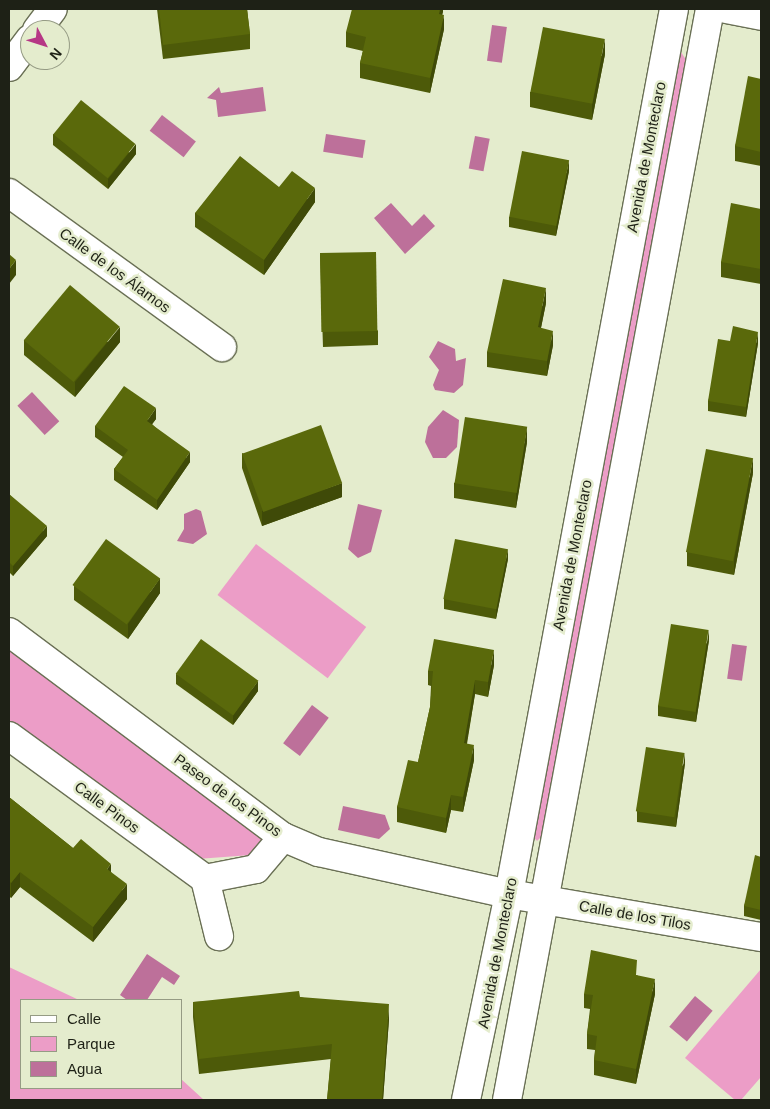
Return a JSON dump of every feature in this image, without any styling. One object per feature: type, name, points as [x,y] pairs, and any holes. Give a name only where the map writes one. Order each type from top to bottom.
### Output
[{"type":"street","points":[[45,20],[53,9]]},
{"type":"street","name":"Avenida de Monteclaro","points":[[466,1100],[509,894],[674,9]]},
{"type":"street","points":[[507,1100],[710,9]]},
{"type":"street","points":[[726,9],[761,16]]},
{"type":"street","points":[[9,68],[20,53]]},
{"type":"street","name":"Calle de los Álamos","points":[[9,193],[222,347]]},
{"type":"street","name":"Paseo de los Pinos","points":[[9,632],[283,837],[320,852],[509,894]]},
{"type":"street","name":"Calle Pinos","points":[[9,736],[205,879]]},
{"type":"street","points":[[219,936],[205,879],[256,869],[283,837]]},
{"type":"street","name":"Calle de los Tilos","points":[[509,894],[761,937]]},
{"type":"green space","points":[[681,52],[686,60],[545,833],[537,841],[530,832],[672,58]]},
{"type":"green space","points":[[256,544],[366,627],[328,678],[217,595]]},
{"type":"green space","points":[[9,650],[265,838],[251,855],[197,859],[9,720]]},
{"type":"green space","points":[[9,967],[77,999],[20,999],[20,1089],[182,1089],[182,1080],[204,1100],[9,1100]]},
{"type":"green space","points":[[761,969],[761,1077],[741,1100],[735,1100],[685,1058]]},
{"type":"water","points":[[492,25],[507,27],[502,63],[487,61]]},
{"type":"water","points":[[219,87],[221,93],[263,87],[266,111],[218,117],[216,100],[207,98]]},
{"type":"water","points":[[162,115],[196,141],[184,157],[150,131]]},
{"type":"water","points":[[326,134],[366,140],[363,158],[323,152]]},
{"type":"water","points":[[475,136],[490,139],[483,171],[469,168]]},
{"type":"water","points":[[391,203],[412,226],[424,214],[435,226],[405,254],[374,218]]},
{"type":"water","points":[[438,341],[455,349],[456,361],[466,358],[463,385],[454,393],[435,390],[433,385],[439,370],[429,357]]},
{"type":"water","points":[[32,392],[59,421],[45,435],[17,406]]},
{"type":"water","points":[[443,410],[459,420],[457,447],[446,458],[433,458],[425,442],[428,427]]},
{"type":"water","points":[[358,504],[382,510],[371,552],[358,558],[348,549]]},
{"type":"water","points":[[196,509],[201,511],[207,534],[193,544],[177,541],[184,529],[184,514]]},
{"type":"water","points":[[732,644],[747,646],[742,681],[727,679]]},
{"type":"water","points":[[312,705],[329,718],[300,756],[283,743]]},
{"type":"water","points":[[343,806],[385,815],[390,829],[379,839],[338,830]]},
{"type":"water","points":[[147,954],[180,976],[174,985],[162,977],[148,999],[126,999],[120,995]]},
{"type":"water","points":[[695,996],[713,1011],[687,1041],[669,1027]]},
{"type":"building","points":[[159,9],[247,9],[250,34],[163,45]]},
{"type":"building","points":[[352,9],[440,9],[439,14],[444,15],[430,78],[360,63],[366,37],[346,32]]},
{"type":"building","points":[[543,27],[605,39],[592,104],[530,92]]},
{"type":"building","points":[[748,76],[761,79],[761,152],[735,146]]},
{"type":"building","points":[[81,100],[135,144],[108,178],[53,134]]},
{"type":"building","points":[[522,151],[569,160],[556,226],[509,217]]},
{"type":"building","points":[[240,156],[279,187],[292,171],[315,188],[264,260],[195,213]]},
{"type":"building","points":[[731,203],[761,209],[761,269],[721,262]]},
{"type":"building","points":[[376,252],[377,331],[321,332],[320,253]]},
{"type":"building","points":[[9,254],[16,260],[9,269]]},
{"type":"building","points":[[503,279],[546,288],[538,327],[553,331],[547,361],[487,352]]},
{"type":"building","points":[[70,285],[120,327],[74,382],[24,340]]},
{"type":"building","points":[[733,326],[758,332],[746,407],[708,401],[718,339],[730,341]]},
{"type":"building","points":[[124,386],[156,408],[147,421],[190,452],[157,500],[114,469],[128,450],[95,426]]},
{"type":"building","points":[[465,417],[527,427],[517,493],[455,483]]},
{"type":"building","points":[[321,425],[342,483],[263,512],[242,454]]},
{"type":"building","points":[[706,449],[753,458],[733,561],[686,552]]},
{"type":"building","points":[[9,494],[47,526],[13,566],[9,562]]},
{"type":"building","points":[[106,539],[160,578],[127,624],[72,585]]},
{"type":"building","points":[[455,539],[508,549],[496,609],[443,599]]},
{"type":"building","points":[[671,624],[709,630],[696,712],[658,706]]},
{"type":"building","points":[[201,639],[258,681],[233,716],[176,674]]},
{"type":"building","points":[[434,639],[494,650],[488,682],[475,680],[464,743],[474,745],[463,797],[451,795],[446,818],[397,807],[408,760],[418,762],[430,707],[433,671],[428,671]]},
{"type":"building","points":[[646,747],[685,753],[674,817],[636,811]]},
{"type":"building","points":[[9,797],[73,848],[81,839],[111,864],[107,869],[127,884],[93,927],[20,872],[11,883],[9,881]]},
{"type":"building","points":[[755,855],[761,857],[761,910],[744,906]]},
{"type":"building","points":[[591,950],[637,960],[636,975],[655,979],[636,1069],[594,1060],[597,1036],[587,1034],[593,995],[584,994]]},
{"type":"building","points":[[299,991],[300,997],[389,1004],[382,1100],[327,1100],[332,1044],[199,1059],[193,1002]]}]
